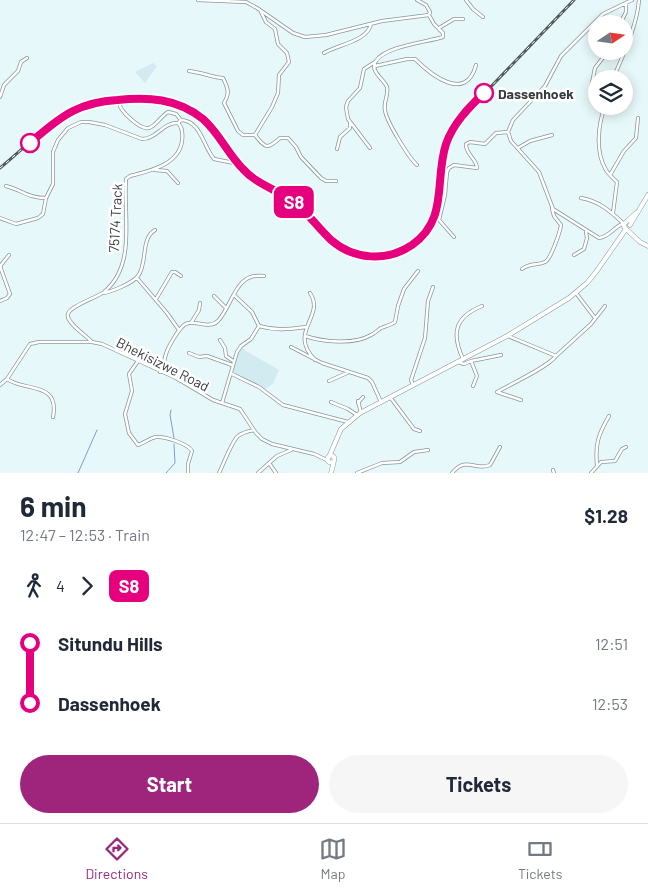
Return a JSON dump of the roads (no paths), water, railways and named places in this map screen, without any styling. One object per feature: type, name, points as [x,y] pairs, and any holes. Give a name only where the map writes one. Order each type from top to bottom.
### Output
[{"type":"street","points":[[198,0],[241,1],[261,11],[293,33],[305,37],[326,35],[371,24],[429,15]]},
{"type":"street","points":[[417,0],[428,7],[429,15],[444,36],[396,49],[377,59],[375,64],[376,72],[387,90],[384,104],[386,116],[409,157],[418,164]]},
{"type":"street","points":[[466,0],[483,17]]},
{"type":"street","points":[[522,269],[531,264],[544,263],[550,257],[561,225],[552,214],[552,208],[539,172],[509,138],[508,132],[513,120],[545,86],[560,56],[603,14],[632,0]]},
{"type":"street","points":[[616,70],[636,18],[639,0]]},
{"type":"street","points":[[624,15],[626,3]]},
{"type":"street","points":[[255,135],[272,107],[278,93],[279,75],[289,62],[287,53],[278,44],[275,30],[266,22],[261,11]]},
{"type":"street","points":[[439,28],[454,19],[463,19]]},
{"type":"street","points":[[324,53],[365,34],[371,24]]},
{"type":"street","points":[[0,97],[4,86],[18,72],[21,62],[27,58]]},
{"type":"street","points":[[370,148],[350,121],[346,104],[360,88],[364,69],[375,64],[407,58],[415,59],[428,72],[442,81],[458,84],[470,78],[476,65]]},
{"type":"street","points":[[189,71],[203,72],[223,78],[228,87],[228,96],[224,103],[236,127],[243,136],[255,135]]},
{"type":"street","points":[[156,101],[124,101],[119,103],[120,108],[138,124],[147,128],[153,126],[168,112],[176,114],[179,121]]},
{"type":"street","points":[[603,115],[600,130],[600,151],[605,168],[617,184],[613,213]]},
{"type":"street","points":[[610,175],[624,151],[636,138],[638,118]]},
{"type":"street","points":[[0,218],[16,224],[41,216],[44,212],[46,198],[53,184],[52,156],[54,146],[62,134],[74,124],[81,122],[96,123],[142,139],[150,138],[168,124],[179,121],[189,122],[195,126],[214,159],[234,163]]},
{"type":"street","name":"75174 Track","points":[[92,342],[70,322],[67,315],[72,308],[102,293],[116,279],[122,265],[127,224],[126,179],[166,164],[181,147],[183,135],[179,121]]},
{"type":"street","points":[[337,149],[340,137],[350,128],[350,121]]},
{"type":"street","points":[[454,237],[440,224],[439,216],[445,195],[448,168],[454,165],[476,169],[478,167],[467,151],[466,144],[470,142],[485,144],[496,133],[508,132]]},
{"type":"street","points":[[255,135],[263,146],[267,147],[273,145],[280,138],[288,138],[303,159],[321,178],[326,181],[336,181]]},
{"type":"street","points":[[518,148],[552,135]]},
{"type":"street","points":[[153,170],[167,171],[178,183]]},
{"type":"street","points":[[6,186],[17,189],[25,195],[46,198]]},
{"type":"street","points":[[330,473],[334,444],[341,429],[348,422],[412,385],[508,336],[546,314],[576,293],[596,272],[648,195]]},
{"type":"street","points":[[582,198],[592,200],[613,213],[633,235],[648,246]]},
{"type":"street","points":[[552,208],[558,214],[601,238],[617,226],[626,226]]},
{"type":"street","points":[[102,293],[120,288],[137,278],[145,257],[147,238],[155,230]]},
{"type":"street","points":[[574,255],[584,249],[587,238],[586,230]]},
{"type":"street","points":[[0,301],[7,298],[10,294],[0,269],[3,261],[9,255]]},
{"type":"street","points":[[156,299],[173,271],[181,276]]},
{"type":"street","points":[[305,336],[328,341],[346,341],[372,335],[381,328],[396,322],[398,306],[404,289],[418,271]]},
{"type":"street","points":[[160,372],[166,352],[184,324],[212,324],[218,320],[240,284],[247,277],[264,276]]},
{"type":"street","points":[[137,278],[156,299],[179,330]]},
{"type":"street","points":[[412,385],[411,380],[425,338],[428,301],[433,287]]},
{"type":"street","points":[[310,293],[315,303],[306,327],[305,336],[306,347],[316,361]]},
{"type":"street","points":[[576,293],[595,318]]},
{"type":"street","points":[[214,296],[226,308]]},
{"type":"street","points":[[234,296],[252,312],[260,326],[281,330],[306,327]]},
{"type":"street","points":[[191,323],[200,303]]},
{"type":"street","points":[[464,359],[456,339],[458,329],[468,312],[482,306]]},
{"type":"street","points":[[521,400],[497,392],[535,370],[544,367],[591,324],[605,306]]},
{"type":"street","points":[[222,403],[237,352],[241,346],[252,339],[260,326]]},
{"type":"street","points":[[508,336],[523,344],[556,356]]},
{"type":"street","points":[[220,340],[225,348],[226,356],[233,361]]},
{"type":"street","name":"Bhekisizwe Road","points":[[0,385],[7,379],[30,344],[39,342],[92,342],[102,344],[176,378],[213,400],[240,409],[262,439],[331,459]]},
{"type":"street","points":[[291,347],[316,361],[370,380],[381,402]]},
{"type":"street","points":[[189,353],[199,357],[207,356],[232,365]]},
{"type":"street","points":[[458,362],[462,364],[501,355]]},
{"type":"street","points":[[138,361],[129,374],[132,391],[124,414],[129,433],[138,445],[154,437],[166,438],[191,448],[188,473]]},
{"type":"street","points":[[472,361],[477,376],[472,386]]},
{"type":"street","points":[[330,380],[349,372]]},
{"type":"street","points":[[232,374],[259,388],[283,405],[348,422]]},
{"type":"street","points":[[7,379],[14,383],[37,388],[52,398],[54,405],[53,417]]},
{"type":"street","points":[[359,414],[358,402],[363,397]]},
{"type":"street","points":[[390,397],[414,429],[420,431]]},
{"type":"street","points":[[331,402],[359,414]]},
{"type":"street","points":[[597,466],[597,440],[610,416]]},
{"type":"street","points":[[220,473],[236,438],[254,430]]},
{"type":"street","points":[[452,473],[458,467],[468,464],[484,467],[490,466],[500,447]]},
{"type":"street","points":[[591,473],[603,461],[614,461],[622,449],[626,447]]},
{"type":"street","points":[[258,473],[277,456],[293,449]]},
{"type":"street","points":[[357,473],[382,463],[400,462],[414,452],[428,450]]},
{"type":"street","points":[[269,463],[276,473]]},
{"type":"waterway","points":[[171,410],[170,415],[174,438]]},
{"type":"waterway","points":[[78,473],[97,430]]},
{"type":"waterway","points":[[166,473],[175,463],[174,444]]},
{"type":"railway","points":[[0,168],[62,117],[86,106],[102,101],[138,98],[172,103],[188,109],[201,118],[213,130],[244,170],[256,180],[295,203],[332,241],[354,253],[378,256],[389,254],[411,244],[421,236],[433,219],[438,199],[445,148],[459,120],[574,0]]},
{"type":"train","name":"S8","points":[[30,143],[62,117],[72,111],[97,102],[153,98],[178,104],[206,122],[249,175],[294,202],[330,240],[356,254],[385,256],[410,246],[429,227],[438,206],[446,144],[459,120],[484,93]]},
{"type":"place","name":"Dassenhoek","points":[[484,93]]}]
